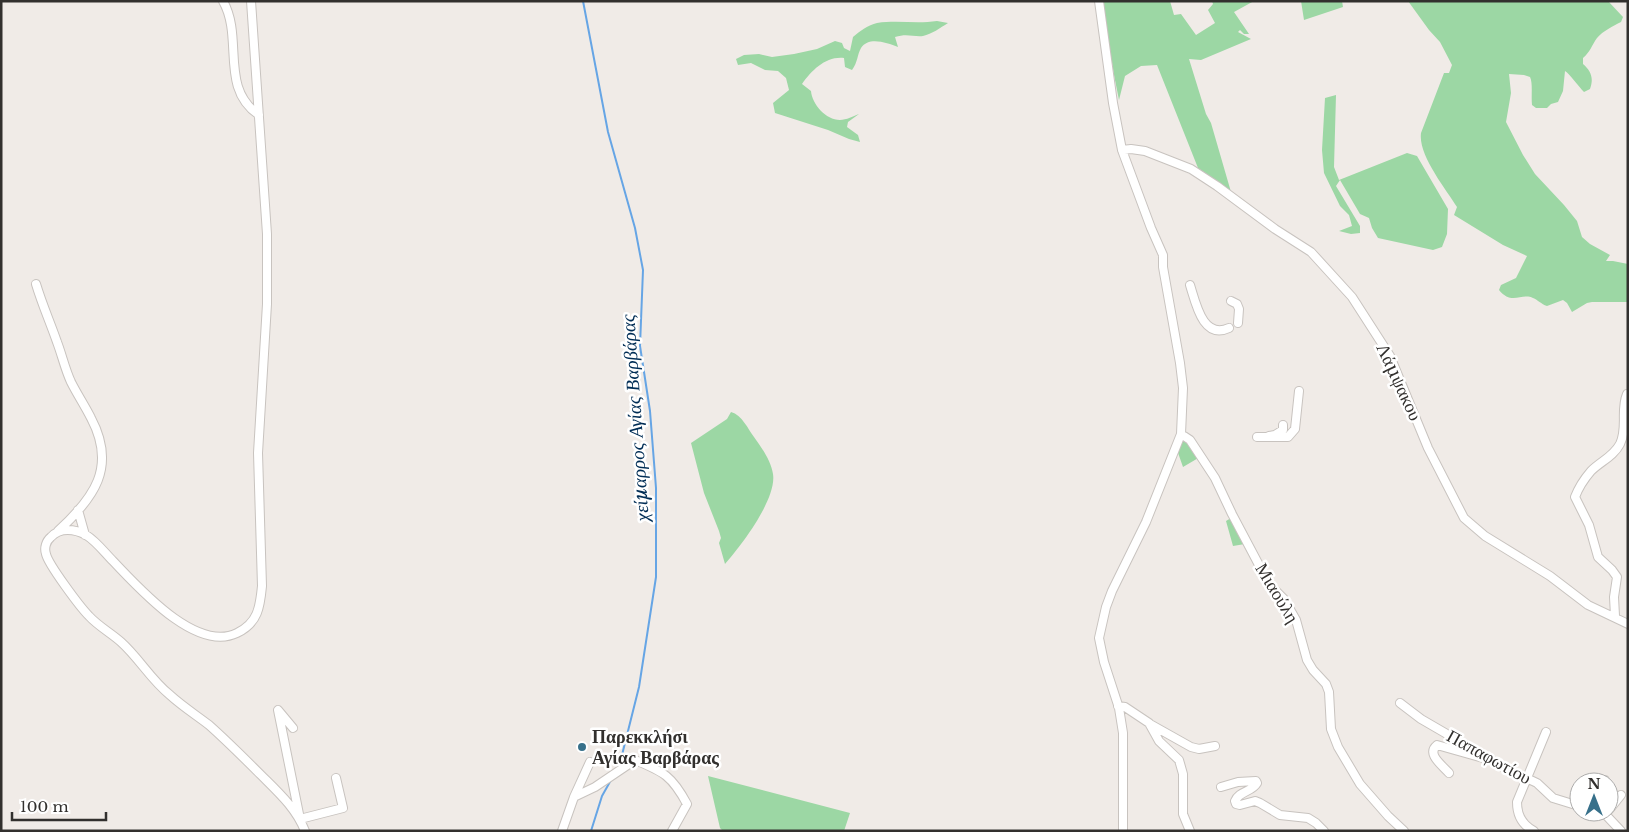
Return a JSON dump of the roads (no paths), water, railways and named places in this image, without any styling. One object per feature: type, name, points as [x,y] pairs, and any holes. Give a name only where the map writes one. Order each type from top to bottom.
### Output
[{"type":"street","points":[[224,1],[230,18],[237,83],[240,94],[250,109],[259,115]]},
{"type":"street","points":[[57,532],[72,530],[85,535],[139,588],[170,614],[198,632],[221,638],[235,634],[254,620],[260,606],[262,586],[258,452],[267,287],[265,194],[251,1]]},
{"type":"street","points":[[1099,1],[1113,103],[1122,150],[1163,255],[1163,267],[1183,388],[1181,434],[1146,522],[1117,579],[1106,607],[1099,638],[1124,733],[1123,831]]},
{"type":"street","name":"Λάμψακου","points":[[1122,150],[1131,148],[1145,151],[1191,168],[1275,229],[1312,252],[1352,298],[1390,356],[1428,448],[1464,518],[1486,536],[1550,576],[1581,600],[1628,624]]},
{"type":"street","points":[[36,284],[65,369],[98,435],[103,460],[102,472],[98,483],[78,510],[50,538],[45,550],[46,556],[89,617],[122,643],[169,695],[208,725],[247,761],[286,800],[300,819]]},
{"type":"street","points":[[1190,285],[1201,317],[1209,328],[1222,332],[1229,328]]},
{"type":"street","points":[[1231,301],[1237,304],[1239,309],[1238,323]]},
{"type":"street","points":[[1283,425],[1283,430],[1275,435],[1258,437],[1288,437],[1295,429],[1299,391]]},
{"type":"street","points":[[1615,616],[1614,597],[1617,577],[1598,557],[1589,525],[1575,498],[1593,469],[1608,458],[1619,446],[1624,430],[1624,403],[1627,394]]},
{"type":"street","name":"Μιαούλη","points":[[1181,434],[1190,440],[1215,478],[1269,584],[1284,600],[1296,620],[1310,666],[1326,684],[1329,692],[1331,729],[1338,747],[1360,784],[1404,831]]},
{"type":"street","points":[[78,510],[85,535]]},
{"type":"street","name":"Παπαφωτίου","points":[[1400,703],[1421,718],[1488,758],[1537,783],[1552,798],[1569,803]]},
{"type":"street","points":[[1118,706],[1125,707],[1191,747],[1199,749],[1215,746]]},
{"type":"street","points":[[293,728],[278,710],[300,819],[305,831]]},
{"type":"street","points":[[1149,723],[1159,741],[1181,764],[1183,814],[1190,831]]},
{"type":"street","points":[[1534,831],[1522,822],[1517,810],[1517,802],[1546,732]]},
{"type":"street","points":[[1449,773],[1432,753],[1437,745],[1446,746],[1471,756],[1488,758]]},
{"type":"street","points":[[574,797],[595,787],[635,760],[650,766],[672,779],[687,804],[672,831]]},
{"type":"street","points":[[562,831],[574,797],[590,762]]},
{"type":"street","points":[[300,819],[343,808],[336,778]]},
{"type":"street","points":[[1221,788],[1238,782],[1256,781],[1256,786],[1236,798],[1235,803],[1240,805],[1257,802],[1280,815],[1308,818],[1316,822],[1324,831]]},
{"type":"waterway","name":"χείμαρρος Αγίας Βαρβάρας","points":[[583,1],[608,132],[635,228],[643,270],[640,346],[650,411],[656,488],[656,577],[639,687],[619,767]]},
{"type":"waterway","name":"χείμαρρος Αγίας Βαρβάρας","points":[[591,831],[602,796],[611,780]]},
{"type":"place","name":"Παρεκκλήσι Αγίας Βαρβάρας","points":[[582,747]]}]
